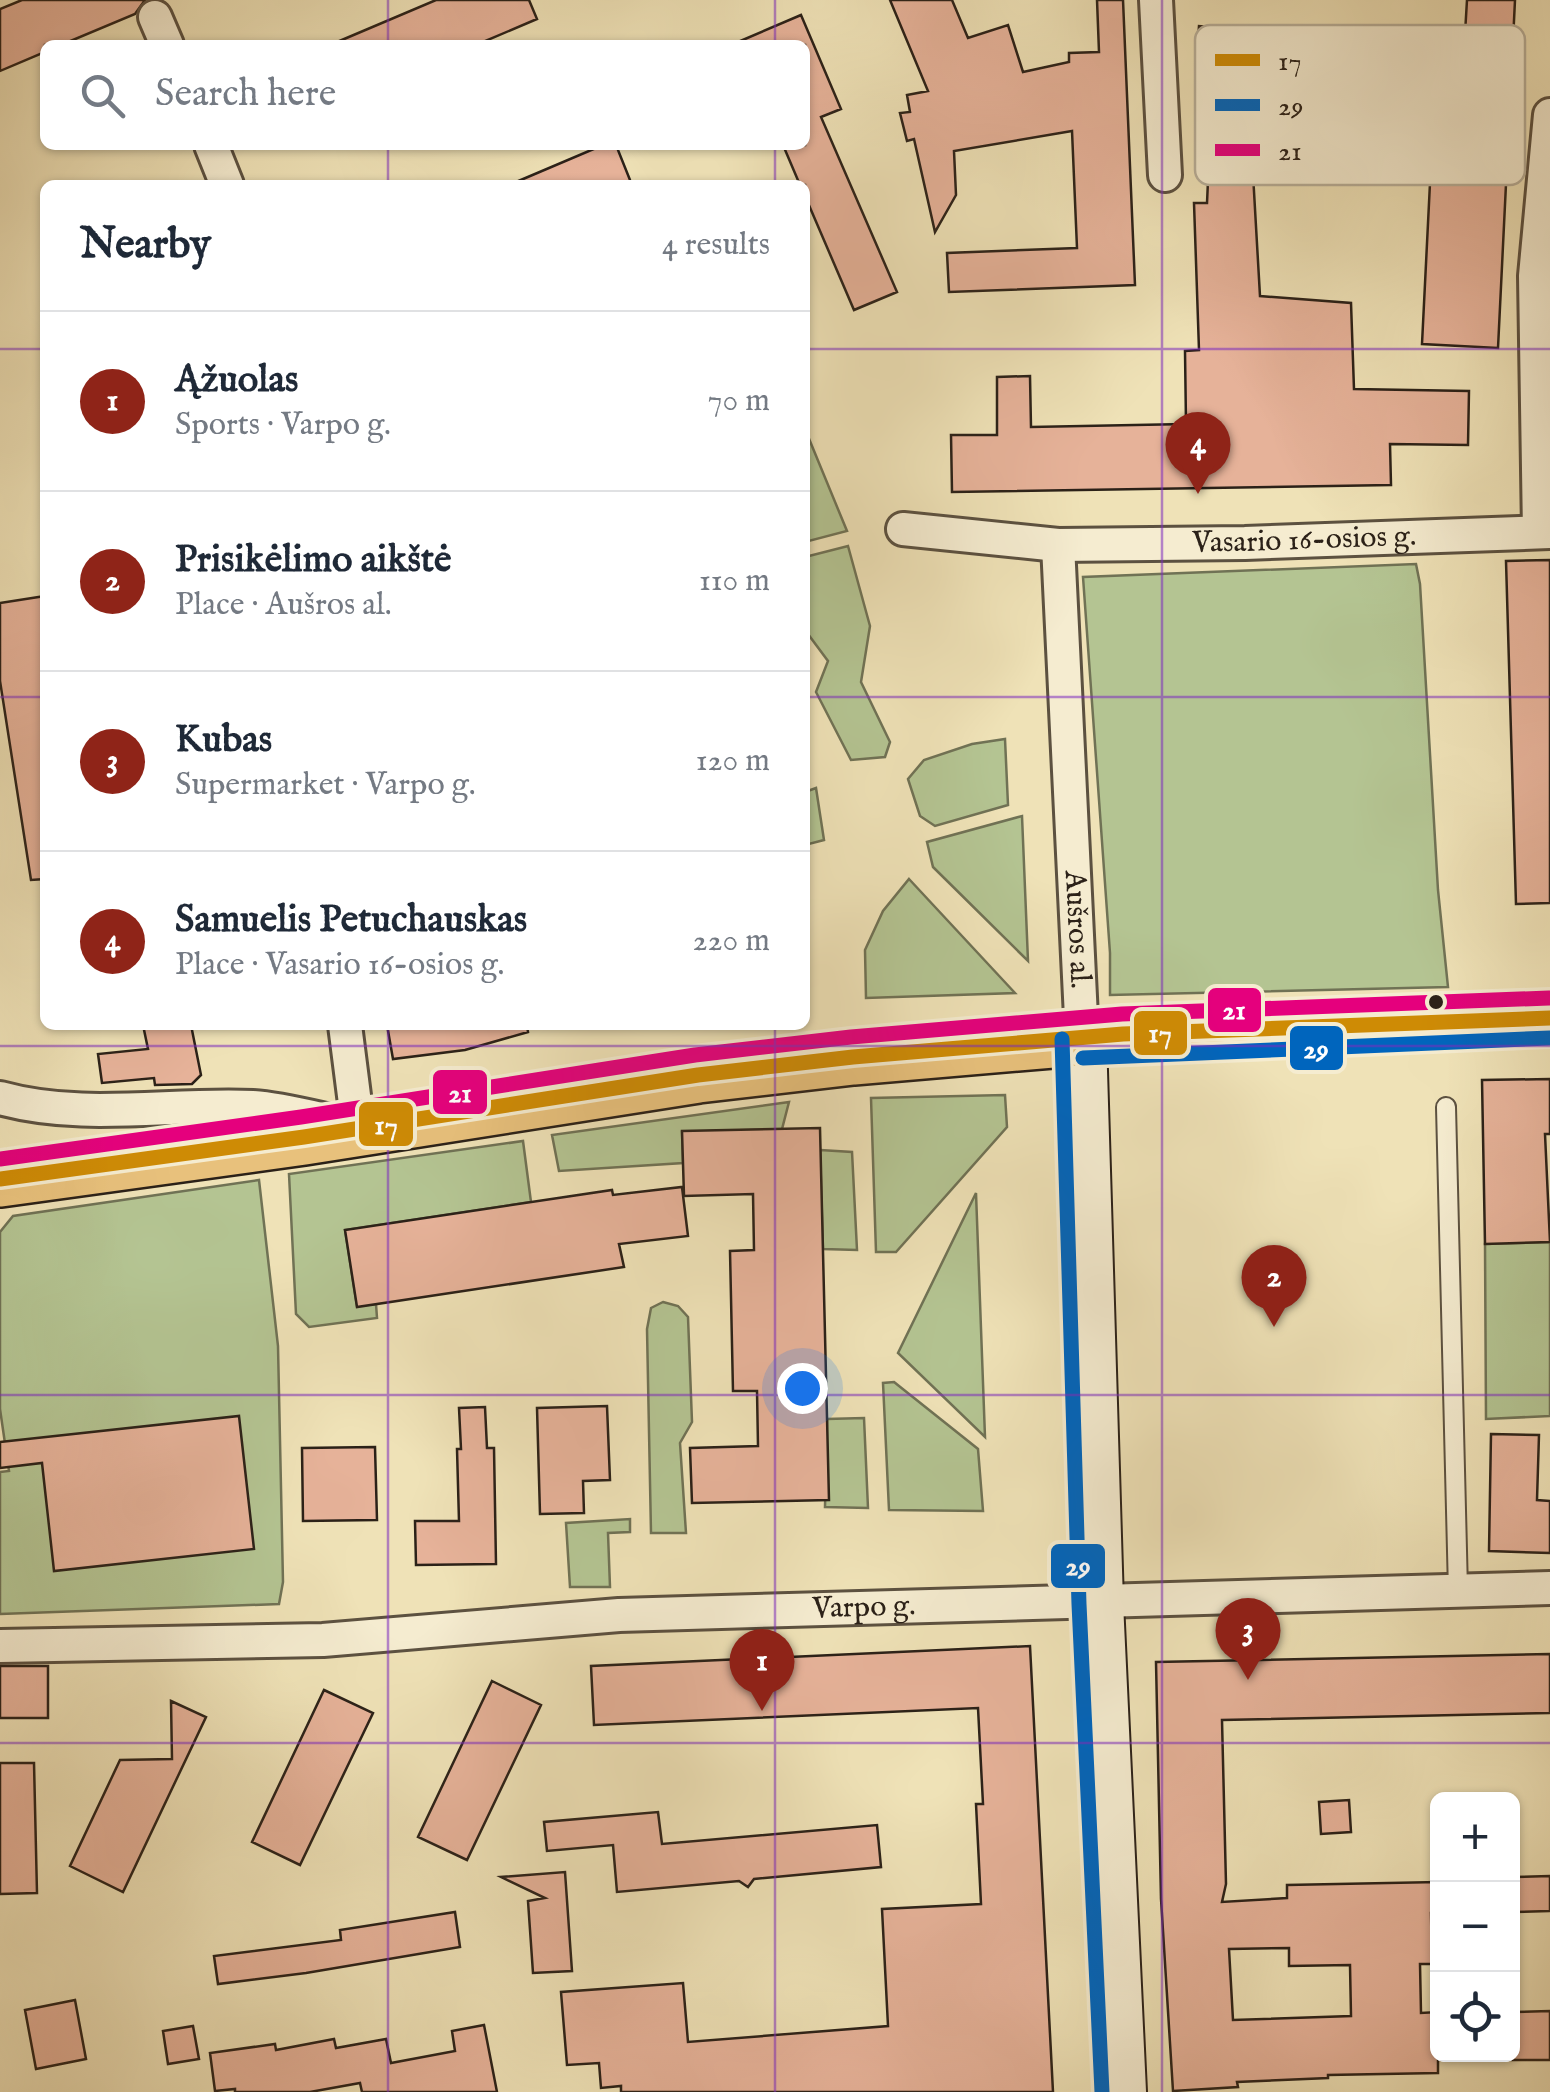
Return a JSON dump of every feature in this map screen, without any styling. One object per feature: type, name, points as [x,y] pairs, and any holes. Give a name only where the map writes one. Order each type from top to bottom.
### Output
[{"type":"highway","points":[[0,1179],[698,1075],[853,1057],[1082,1038],[1550,1018]]},
{"type":"main road","name":"Aušros al.","points":[[1082,1038],[1099,1602],[1122,2092]]},
{"type":"street","points":[[1156,0],[1165,175]]},
{"type":"street","points":[[1545,532],[1535,276],[1550,115]]},
{"type":"street","points":[[213,150],[225,180]]},
{"type":"street","name":"Vasario 16-osios g.","points":[[903,529],[1058,545],[1545,532]]},
{"type":"street","name":"Aušros al.","points":[[1058,545],[1082,1038]]},
{"type":"street","points":[[0,1098],[33,1107],[83,1111],[255,1108],[358,1127],[346,1030]]},
{"type":"street","name":"Varpo g.","points":[[0,1646],[323,1640],[619,1615],[1550,1588]]},
{"type":"lane","points":[[1446,1107],[1458,1591]]},
{"type":"green space","points":[[810,441],[847,531],[810,541]]},
{"type":"green space","points":[[848,546],[870,626],[861,682],[890,742],[885,757],[851,760],[816,692],[828,661],[810,637],[810,556]]},
{"type":"green space","points":[[1416,564],[1448,987],[1110,995],[1083,577]]},
{"type":"green space","points":[[1005,739],[1008,805],[935,826],[920,816],[908,779],[924,760],[972,744]]},
{"type":"green space","points":[[816,788],[824,840],[810,844],[810,790]]},
{"type":"green space","points":[[1022,816],[1028,961],[933,867],[927,842]]},
{"type":"green space","points":[[909,879],[1015,993],[866,998],[865,950],[883,911]]},
{"type":"green space","points":[[1005,1095],[1007,1127],[896,1252],[876,1252],[871,1098]]},
{"type":"green space","points":[[789,1102],[782,1129],[682,1132],[683,1163],[559,1171],[552,1135]]},
{"type":"green space","points":[[523,1141],[531,1202],[345,1230],[357,1306],[376,1304],[377,1318],[309,1327],[296,1314],[289,1174]]},
{"type":"green space","points":[[820,1150],[852,1152],[857,1250],[823,1249]]},
{"type":"green space","points":[[259,1180],[278,1346],[283,1582],[279,1604],[0,1614],[0,1472],[9,1471],[0,1409],[0,1232],[13,1216]]},
{"type":"green space","points":[[976,1193],[985,1437],[898,1353]]},
{"type":"green space","points":[[1550,1242],[1550,1416],[1486,1419],[1485,1244]]},
{"type":"green space","points":[[663,1302],[678,1306],[688,1317],[692,1422],[680,1443],[686,1533],[651,1533],[647,1329],[651,1308]]},
{"type":"green space","points":[[894,1382],[978,1449],[983,1511],[889,1510],[883,1383]]},
{"type":"green space","points":[[864,1418],[868,1508],[825,1507],[827,1419]]},
{"type":"green space","points":[[630,1519],[630,1532],[608,1533],[610,1587],[570,1587],[566,1523]]},
{"type":"building","points":[[22,0],[145,0],[135,14],[73,40],[40,40],[40,54],[0,71],[0,9]]},
{"type":"building","points":[[436,0],[529,0],[537,19],[488,40],[342,40]]},
{"type":"building","points":[[890,0],[952,0],[968,38],[1008,25],[1023,72],[1069,62],[1069,53],[1099,52],[1097,0],[1123,0],[1135,285],[949,292],[947,253],[1077,248],[1072,131],[954,151],[956,195],[935,232],[914,139],[907,141],[900,113],[910,112],[907,95],[928,91]]},
{"type":"building","points":[[1467,0],[1515,0],[1514,25],[1466,25]]},
{"type":"building","points":[[801,15],[841,109],[821,117],[897,292],[854,310],[810,208],[810,180],[798,180],[785,150],[810,150],[810,40],[743,40]]},
{"type":"building","points":[[591,150],[618,150],[630,180],[521,180]]},
{"type":"building","points":[[1208,185],[1254,185],[1260,296],[1351,303],[1354,389],[1469,391],[1468,445],[1390,444],[1391,485],[952,492],[951,435],[997,435],[997,377],[1030,376],[1031,427],[1186,424],[1185,351],[1199,350],[1194,203],[1207,203]]},
{"type":"building","points":[[1430,185],[1506,185],[1498,348],[1422,344]]},
{"type":"building","points":[[1550,560],[1550,903],[1516,904],[1506,561]]},
{"type":"building","points":[[40,597],[40,879],[31,880],[0,681],[0,603]]},
{"type":"building","points":[[144,1030],[192,1030],[201,1075],[192,1084],[155,1085],[154,1078],[102,1083],[98,1054],[148,1049]]},
{"type":"building","points":[[388,1030],[528,1030],[465,1050],[393,1059]]},
{"type":"building","points":[[1550,1079],[1550,1134],[1545,1134],[1550,1242],[1485,1244],[1482,1080]]},
{"type":"building","points":[[820,1128],[829,1500],[692,1503],[690,1448],[758,1446],[757,1391],[733,1391],[730,1251],[754,1250],[753,1194],[684,1196],[682,1131]]},
{"type":"building","points":[[682,1187],[688,1236],[619,1244],[624,1267],[357,1307],[345,1230],[612,1190],[613,1195]]},
{"type":"building","points":[[607,1406],[610,1480],[583,1481],[584,1513],[540,1514],[537,1408]]},
{"type":"building","points":[[485,1407],[487,1448],[494,1448],[496,1564],[416,1565],[415,1521],[459,1521],[459,1408]]},
{"type":"building","points":[[239,1416],[254,1549],[54,1571],[42,1463],[0,1468],[0,1442]]},
{"type":"building","points":[[1491,1434],[1539,1435],[1537,1500],[1550,1501],[1550,1553],[1489,1551]]},
{"type":"building","points":[[375,1447],[377,1520],[303,1521],[302,1448]]},
{"type":"building","points":[[1030,1646],[1053,2092],[621,2092],[621,2086],[601,2088],[599,2063],[567,2065],[561,1992],[683,1983],[688,2042],[888,2026],[882,1909],[981,1904],[976,1804],[983,1804],[978,1708],[594,1725],[591,1666]]},
{"type":"building","points":[[1550,1654],[1550,1713],[1222,1720],[1226,1884],[1222,1902],[1287,1898],[1287,1885],[1430,1882],[1430,1964],[1420,1964],[1421,2013],[1430,2012],[1430,2062],[1438,2062],[1438,2073],[1328,2075],[1173,2091],[1161,1899],[1156,1662]],"holes":[[[1289,1948],[1289,1966],[1350,1965],[1351,2016],[1233,2020],[1229,1949]]]},
{"type":"building","points":[[0,1666],[48,1666],[48,1718],[0,1718]]},
{"type":"building","points":[[492,1681],[541,1705],[467,1860],[418,1837]]},
{"type":"building","points":[[324,1690],[373,1713],[300,1865],[252,1842]]},
{"type":"building","points":[[171,1701],[206,1717],[123,1892],[70,1866],[120,1760],[172,1759]]},
{"type":"building","points":[[0,1763],[34,1763],[37,1893],[0,1894]]},
{"type":"building","points":[[1349,1800],[1351,1832],[1321,1834],[1319,1802]]},
{"type":"building","points":[[658,1812],[662,1844],[877,1825],[881,1867],[754,1879],[748,1887],[739,1881],[617,1892],[613,1845],[547,1851],[544,1822]]},
{"type":"building","points":[[565,1872],[572,1971],[533,1973],[528,1901],[545,1898],[501,1877]]},
{"type":"building","points":[[1550,1876],[1550,1911],[1520,1912],[1520,1877]]},
{"type":"building","points":[[455,1912],[460,1947],[218,1984],[214,1956],[341,1940],[340,1930]]},
{"type":"building","points":[[75,2000],[86,2059],[36,2069],[25,2010]]},
{"type":"building","points":[[1550,2011],[1550,2060],[1520,2060],[1520,2012]]},
{"type":"building","points":[[484,2025],[497,2092],[362,2092],[360,2083],[310,2092],[215,2091],[210,2053],[275,2044],[276,2050],[334,2039],[336,2048],[386,2039],[391,2063],[455,2051],[452,2031]]},
{"type":"building","points":[[193,2026],[199,2059],[168,2064],[163,2031]]},
{"type":"transit line","name":"21","points":[[0,1159],[301,1117],[695,1055],[851,1037],[1122,1014],[1549,998]]},
{"type":"transit line","name":"17","points":[[0,1179],[304,1137],[698,1075],[853,1057],[1123,1034],[1550,1018]]},
{"type":"transit line","name":"29","points":[[1083,1058],[1550,1038]]},
{"type":"transit line","name":"29","points":[[1062,1039],[1079,1604],[1102,2092]]},
{"type":"place","name":"Samuelis Petuchauskas","points":[[1198,494]]},
{"type":"place","name":"Prisikėlimo aikštė","points":[[1274,1327]]},
{"type":"place","name":"Kubas","points":[[1248,1680]]},
{"type":"place","name":"Ąžuolas","points":[[762,1711]]}]
